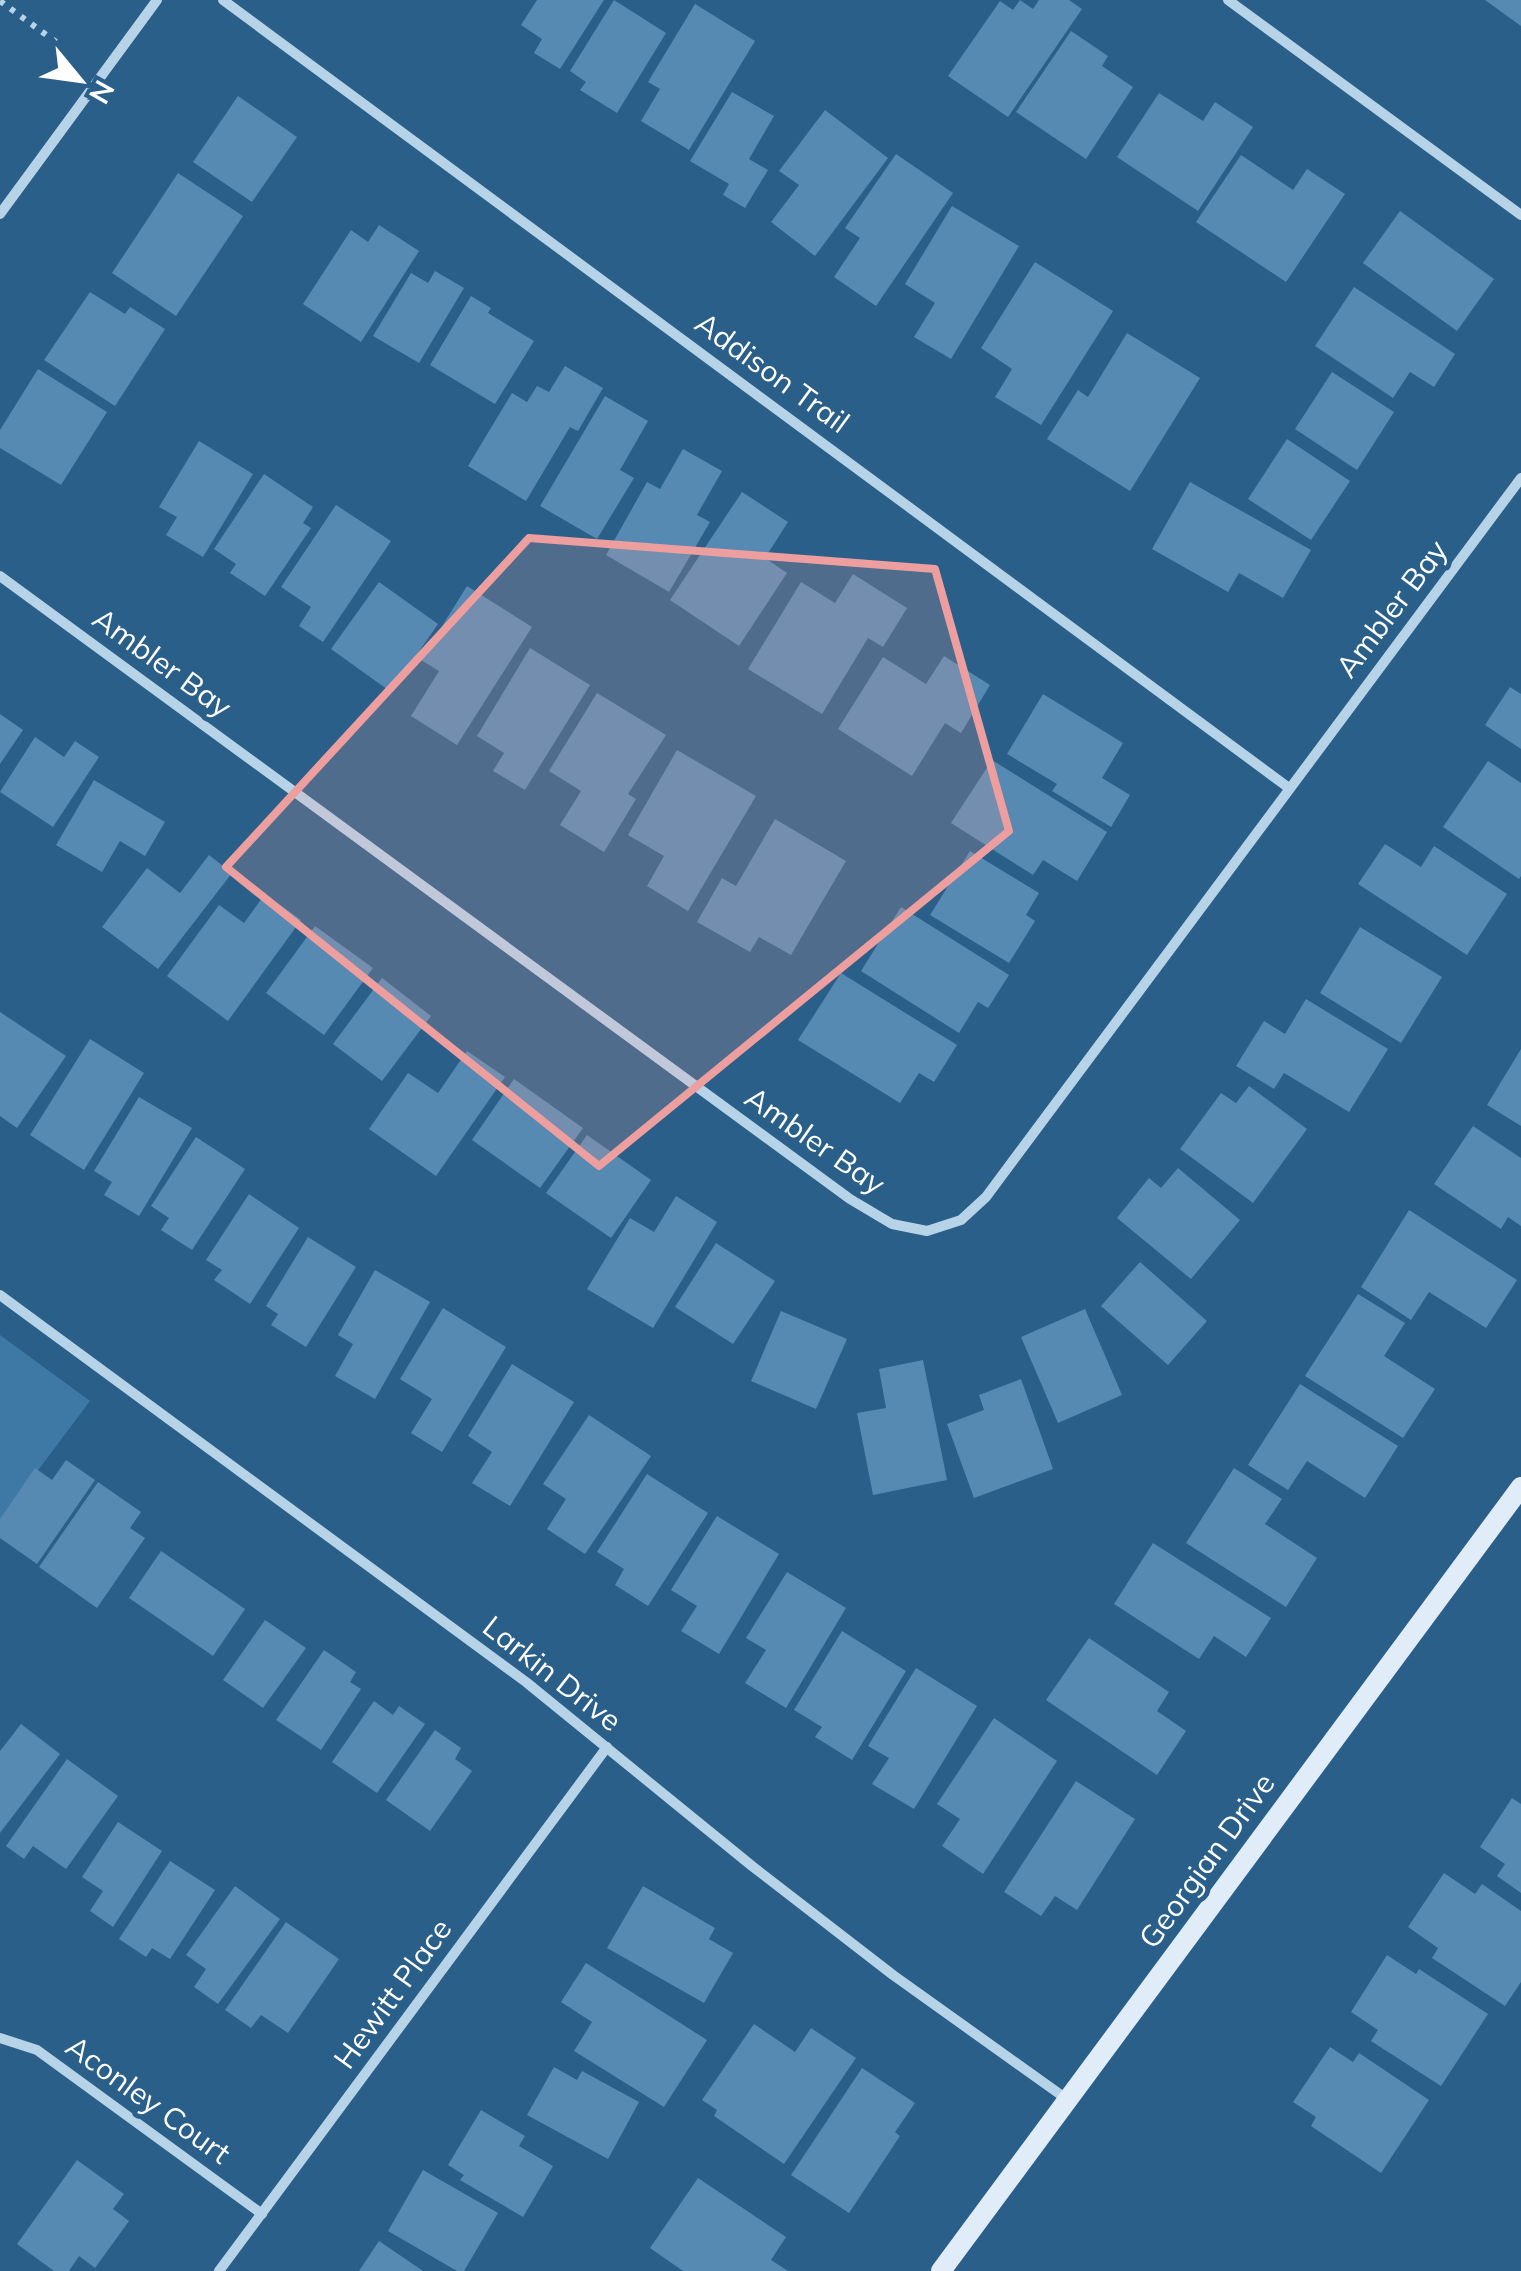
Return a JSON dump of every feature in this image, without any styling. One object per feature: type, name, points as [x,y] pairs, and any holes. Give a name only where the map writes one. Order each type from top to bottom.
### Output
[{"type":"main road","name":"Georgian Drive","points":[[941,2271],[1521,1487]]},
{"type":"street","points":[[0,214],[157,0]]},
{"type":"street","name":"Addison Trail","points":[[223,0],[1289,788]]},
{"type":"street","points":[[1228,0],[1521,215]]},
{"type":"street","name":"Ambler Bay","points":[[0,576],[850,1199],[892,1224],[928,1231],[961,1220],[986,1197],[1521,478]]},
{"type":"street","name":"Larkin Drive","points":[[0,1295],[510,1671],[893,1976],[1068,2100]]},
{"type":"street","name":"Hewitt Place","points":[[220,2271],[607,1748]]},
{"type":"street","name":"Aconley Court","points":[[0,2038],[38,2050],[262,2214]]},
{"type":"path","points":[[0,1],[56,42]]},
{"type":"highlighted area","points":[[529,538],[935,569],[1009,831],[599,1166],[226,867]]},
{"type":"shaded area","points":[[0,1335],[90,1401],[0,1521]]},
{"type":"building","points":[[537,0],[604,0],[560,69],[534,53],[542,39],[521,25]]},
{"type":"building","points":[[614,0],[666,33],[617,113],[580,90],[586,82],[570,71]]},
{"type":"building","points":[[1020,0],[1033,9],[1039,0],[1069,0],[1082,9],[1008,117],[948,76],[1000,1],[1013,10]]},
{"type":"building","points":[[1485,0],[1521,0],[1521,26]]},
{"type":"building","points":[[695,4],[755,41],[689,150],[641,121],[660,89],[648,82]]},
{"type":"building","points":[[1071,31],[1108,56],[1102,66],[1133,87],[1086,159],[1016,112]]},
{"type":"building","points":[[732,92],[774,116],[749,159],[768,170],[745,208],[723,195],[729,184],[690,161]]},
{"type":"building","points":[[1159,93],[1203,121],[1215,102],[1253,127],[1198,211],[1117,157]]},
{"type":"building","points":[[238,96],[297,137],[252,202],[193,162]]},
{"type":"building","points":[[825,110],[888,158],[815,256],[771,222],[799,185],[779,171]]},
{"type":"building","points":[[896,154],[953,193],[876,306],[834,277],[860,238],[845,228]]},
{"type":"building","points":[[1241,155],[1293,190],[1307,169],[1345,194],[1286,282],[1196,222]]},
{"type":"building","points":[[178,173],[243,216],[176,316],[112,273]]},
{"type":"building","points":[[952,206],[1019,246],[951,359],[914,337],[935,303],[905,284]]},
{"type":"building","points":[[1400,211],[1494,279],[1457,331],[1363,263]]},
{"type":"building","points":[[379,225],[419,251],[361,342],[303,304],[351,230],[368,242]]},
{"type":"building","points":[[1035,262],[1113,311],[1041,425],[995,397],[1012,369],[981,348]]},
{"type":"building","points":[[435,271],[464,288],[419,363],[373,336],[411,273],[428,283]]},
{"type":"building","points":[[1354,287],[1455,354],[1434,387],[1410,372],[1393,398],[1315,346]]},
{"type":"building","points":[[90,292],[125,314],[130,307],[165,329],[115,406],[44,360]]},
{"type":"building","points":[[471,296],[491,308],[488,313],[534,341],[495,404],[430,365]]},
{"type":"building","points":[[1127,333],[1200,378],[1130,491],[1047,439],[1078,390],[1088,397]]},
{"type":"building","points":[[565,366],[603,388],[578,431],[570,427],[526,501],[468,466],[512,393],[527,402],[537,386],[549,392]]},
{"type":"building","points":[[38,369],[107,412],[61,485],[0,448],[0,430]]},
{"type":"building","points":[[1332,372],[1394,412],[1357,470],[1295,429]]},
{"type":"building","points":[[605,396],[648,421],[620,470],[634,478],[597,539],[540,506]]},
{"type":"building","points":[[1287,439],[1350,481],[1311,540],[1248,499]]},
{"type":"building","points":[[199,441],[253,474],[203,557],[166,535],[177,517],[159,507]]},
{"type":"building","points":[[683,449],[722,471],[697,515],[710,522],[669,592],[606,555],[647,482],[660,489]]},
{"type":"building","points":[[264,474],[313,507],[303,523],[311,528],[265,596],[230,573],[236,564],[214,549]]},
{"type":"building","points":[[1190,482],[1311,550],[1283,598],[1239,573],[1228,592],[1152,549]]},
{"type":"building","points":[[742,492],[788,522],[765,558],[787,573],[739,646],[670,600]]},
{"type":"building","points":[[336,505],[391,541],[323,642],[299,626],[311,607],[281,587]]},
{"type":"building","points":[[853,574],[907,608],[883,647],[868,638],[822,714],[748,669],[801,582],[835,603]]},
{"type":"building","points":[[379,582],[438,624],[391,692],[331,649]]},
{"type":"building","points":[[467,586],[532,627],[457,745],[411,716],[439,671],[421,660]]},
{"type":"building","points":[[530,648],[590,685],[525,790],[493,771],[504,753],[477,736]]},
{"type":"building","points":[[944,656],[990,685],[961,733],[945,723],[912,776],[838,729],[883,657],[926,684]]},
{"type":"building","points":[[1510,687],[1521,694],[1521,749],[1485,725]]},
{"type":"building","points":[[597,693],[666,735],[628,794],[636,799],[604,852],[560,825],[581,791],[549,771]]},
{"type":"building","points":[[1043,694],[1123,743],[1102,778],[1130,795],[1111,827],[1052,791],[1057,784],[1007,754]]},
{"type":"building","points":[[0,714],[23,730],[0,764]]},
{"type":"building","points":[[35,737],[64,757],[75,741],[99,757],[53,827],[0,792]]},
{"type":"building","points":[[677,750],[756,796],[688,911],[647,886],[664,856],[628,835]]},
{"type":"building","points":[[992,760],[1107,832],[1077,881],[1043,860],[1033,875],[951,823]]},
{"type":"building","points":[[1488,761],[1521,783],[1519,879],[1443,827]]},
{"type":"building","points":[[94,780],[165,822],[145,856],[120,841],[102,872],[56,845]]},
{"type":"building","points":[[775,819],[846,861],[791,955],[759,937],[750,952],[697,922],[722,878],[736,886]]},
{"type":"building","points":[[1385,844],[1421,867],[1434,846],[1507,894],[1467,955],[1358,884]]},
{"type":"building","points":[[970,851],[1039,893],[1026,915],[1035,921],[1009,963],[930,915]]},
{"type":"building","points":[[209,855],[232,873],[158,969],[102,927],[147,868],[180,893]]},
{"type":"building","points":[[265,894],[301,920],[228,1021],[167,976],[219,905],[244,923]]},
{"type":"building","points":[[901,907],[1009,975],[988,1008],[978,1002],[959,1033],[861,971]]},
{"type":"building","points":[[315,926],[373,968],[324,1035],[266,993]]},
{"type":"building","points":[[1360,927],[1442,977],[1401,1043],[1320,993]]},
{"type":"building","points":[[841,973],[957,1045],[934,1082],[919,1073],[900,1103],[798,1040]]},
{"type":"building","points":[[382,978],[431,1016],[382,1081],[333,1044]]},
{"type":"building","points":[[1306,999],[1388,1049],[1349,1112],[1284,1073],[1274,1089],[1236,1066],[1264,1021],[1285,1034]]},
{"type":"building","points":[[0,1012],[66,1056],[17,1128],[0,1116]]},
{"type":"building","points":[[90,1039],[144,1073],[84,1170],[30,1135]]},
{"type":"building","points":[[1521,1049],[1521,1126],[1487,1105]]},
{"type":"building","points":[[467,1051],[505,1077],[436,1176],[369,1129],[408,1073],[438,1093]]},
{"type":"building","points":[[514,1079],[583,1128],[540,1188],[472,1140]]},
{"type":"building","points":[[1249,1086],[1307,1129],[1253,1203],[1180,1149],[1221,1093],[1236,1103]]},
{"type":"building","points":[[139,1097],[192,1128],[139,1216],[104,1195],[112,1182],[94,1171]]},
{"type":"building","points":[[1473,1126],[1521,1158],[1521,1226],[1508,1217],[1501,1229],[1434,1184]]},
{"type":"building","points":[[587,1135],[651,1180],[611,1238],[546,1193]]},
{"type":"building","points":[[196,1137],[245,1169],[192,1250],[161,1230],[169,1218],[151,1206]]},
{"type":"building","points":[[1178,1168],[1240,1220],[1191,1279],[1117,1218],[1149,1178],[1161,1188]]},
{"type":"building","points":[[249,1194],[299,1228],[250,1304],[214,1280],[222,1270],[206,1260]]},
{"type":"building","points":[[676,1196],[717,1222],[653,1328],[587,1289],[630,1218],[654,1232]]},
{"type":"building","points":[[1409,1210],[1517,1280],[1486,1328],[1429,1292],[1411,1320],[1361,1287]]},
{"type":"building","points":[[308,1237],[356,1267],[306,1347],[271,1325],[278,1314],[266,1306]]},
{"type":"building","points":[[716,1243],[775,1281],[733,1344],[675,1307]]},
{"type":"building","points":[[1140,1262],[1207,1321],[1168,1365],[1101,1306]]},
{"type":"building","points":[[375,1270],[430,1302],[375,1399],[335,1376],[353,1344],[338,1335]]},
{"type":"building","points":[[1358,1294],[1405,1323],[1384,1356],[1435,1389],[1403,1438],[1305,1376]]},
{"type":"building","points":[[443,1308],[506,1347],[442,1452],[411,1433],[432,1399],[400,1379]]},
{"type":"building","points":[[1085,1309],[1122,1395],[1058,1423],[1021,1337]]},
{"type":"building","points":[[781,1311],[847,1339],[816,1409],[751,1381]]},
{"type":"building","points":[[923,1360],[947,1480],[873,1495],[857,1413],[886,1408],[879,1369]]},
{"type":"building","points":[[512,1364],[574,1402],[510,1506],[472,1483],[492,1452],[468,1436]]},
{"type":"building","points":[[1021,1379],[1053,1469],[974,1498],[947,1424],[984,1410],[979,1395]]},
{"type":"building","points":[[1300,1384],[1398,1446],[1365,1498],[1307,1461],[1288,1490],[1248,1465]]},
{"type":"building","points":[[589,1415],[651,1456],[585,1554],[547,1529],[566,1499],[543,1484]]},
{"type":"building","points":[[66,1460],[95,1480],[37,1564],[0,1538],[0,1519],[35,1468],[52,1480]]},
{"type":"building","points":[[1234,1468],[1282,1499],[1265,1524],[1317,1558],[1286,1607],[1186,1543]]},
{"type":"building","points":[[647,1474],[708,1513],[648,1606],[615,1585],[624,1569],[597,1552]]},
{"type":"building","points":[[98,1482],[141,1512],[130,1528],[145,1538],[97,1608],[39,1567]]},
{"type":"building","points":[[717,1516],[779,1554],[719,1654],[681,1631],[697,1606],[671,1590]]},
{"type":"building","points":[[1153,1543],[1271,1618],[1246,1657],[1214,1636],[1199,1659],[1114,1604]]},
{"type":"building","points":[[161,1551],[245,1609],[213,1656],[129,1598]]},
{"type":"building","points":[[787,1572],[846,1608],[786,1708],[745,1683],[766,1650],[746,1638]]},
{"type":"building","points":[[265,1620],[306,1648],[263,1708],[223,1680]]},
{"type":"building","points":[[842,1631],[906,1671],[852,1760],[815,1737],[822,1727],[794,1710]]},
{"type":"building","points":[[1089,1638],[1169,1692],[1157,1711],[1186,1731],[1157,1775],[1046,1700]]},
{"type":"building","points":[[324,1650],[356,1672],[350,1682],[361,1689],[321,1750],[276,1720]]},
{"type":"building","points":[[916,1668],[977,1706],[914,1809],[872,1784],[889,1758],[868,1746]]},
{"type":"building","points":[[374,1701],[393,1715],[399,1706],[425,1724],[377,1793],[332,1762]]},
{"type":"building","points":[[994,1718],[1057,1761],[983,1874],[942,1846],[960,1819],[937,1804]]},
{"type":"building","points":[[21,1724],[60,1754],[0,1833],[0,1751]]},
{"type":"building","points":[[435,1730],[461,1748],[455,1759],[472,1771],[430,1831],[386,1800]]},
{"type":"building","points":[[67,1759],[118,1796],[66,1869],[33,1846],[24,1859],[6,1846]]},
{"type":"building","points":[[1076,1781],[1135,1819],[1077,1910],[1055,1896],[1041,1916],[1004,1892]]},
{"type":"building","points":[[1512,1798],[1521,1804],[1521,1893],[1497,1876],[1505,1864],[1480,1847]]},
{"type":"building","points":[[118,1822],[162,1851],[113,1927],[90,1911],[103,1891],[82,1877]]},
{"type":"building","points":[[170,1861],[215,1890],[170,1959],[152,1948],[146,1957],[119,1939]]},
{"type":"building","points":[[1444,1873],[1475,1894],[1482,1884],[1521,1911],[1521,1982],[1505,2006],[1432,1958],[1438,1948],[1408,1927]]},
{"type":"building","points":[[235,1886],[280,1919],[218,2004],[194,1987],[206,1969],[186,1955]]},
{"type":"building","points":[[643,1886],[715,1928],[709,1939],[733,1953],[704,2003],[607,1948]]},
{"type":"building","points":[[286,1922],[339,1959],[288,2033],[261,2015],[251,2028],[225,2010]]},
{"type":"building","points":[[1387,1955],[1416,1974],[1419,1969],[1488,2014],[1441,2086],[1371,2041],[1378,2030],[1351,2012]]},
{"type":"building","points":[[586,1963],[707,2040],[664,2107],[574,2051],[592,2022],[561,2002]]},
{"type":"building","points":[[754,2024],[795,2052],[811,2028],[856,2058],[784,2164],[714,2116],[717,2110],[702,2100]]},
{"type":"building","points":[[1330,2047],[1353,2062],[1359,2053],[1429,2100],[1381,2173],[1311,2126],[1316,2117],[1293,2102]]},
{"type":"building","points":[[554,2067],[577,2080],[582,2071],[639,2102],[608,2159],[527,2115]]},
{"type":"building","points":[[862,2068],[915,2103],[895,2132],[900,2136],[849,2213],[791,2175]]},
{"type":"building","points":[[481,2110],[525,2136],[519,2146],[553,2166],[523,2217],[460,2180],[464,2175],[448,2165]]},
{"type":"building","points":[[77,2160],[124,2194],[113,2209],[129,2221],[95,2268],[79,2256],[69,2271],[54,2271],[17,2244]]},
{"type":"building","points":[[423,2170],[498,2213],[464,2271],[457,2271],[388,2231]]},
{"type":"building","points":[[698,2178],[786,2237],[771,2260],[788,2271],[683,2271],[650,2248]]},
{"type":"building","points":[[379,2241],[423,2271],[359,2271]]}]
